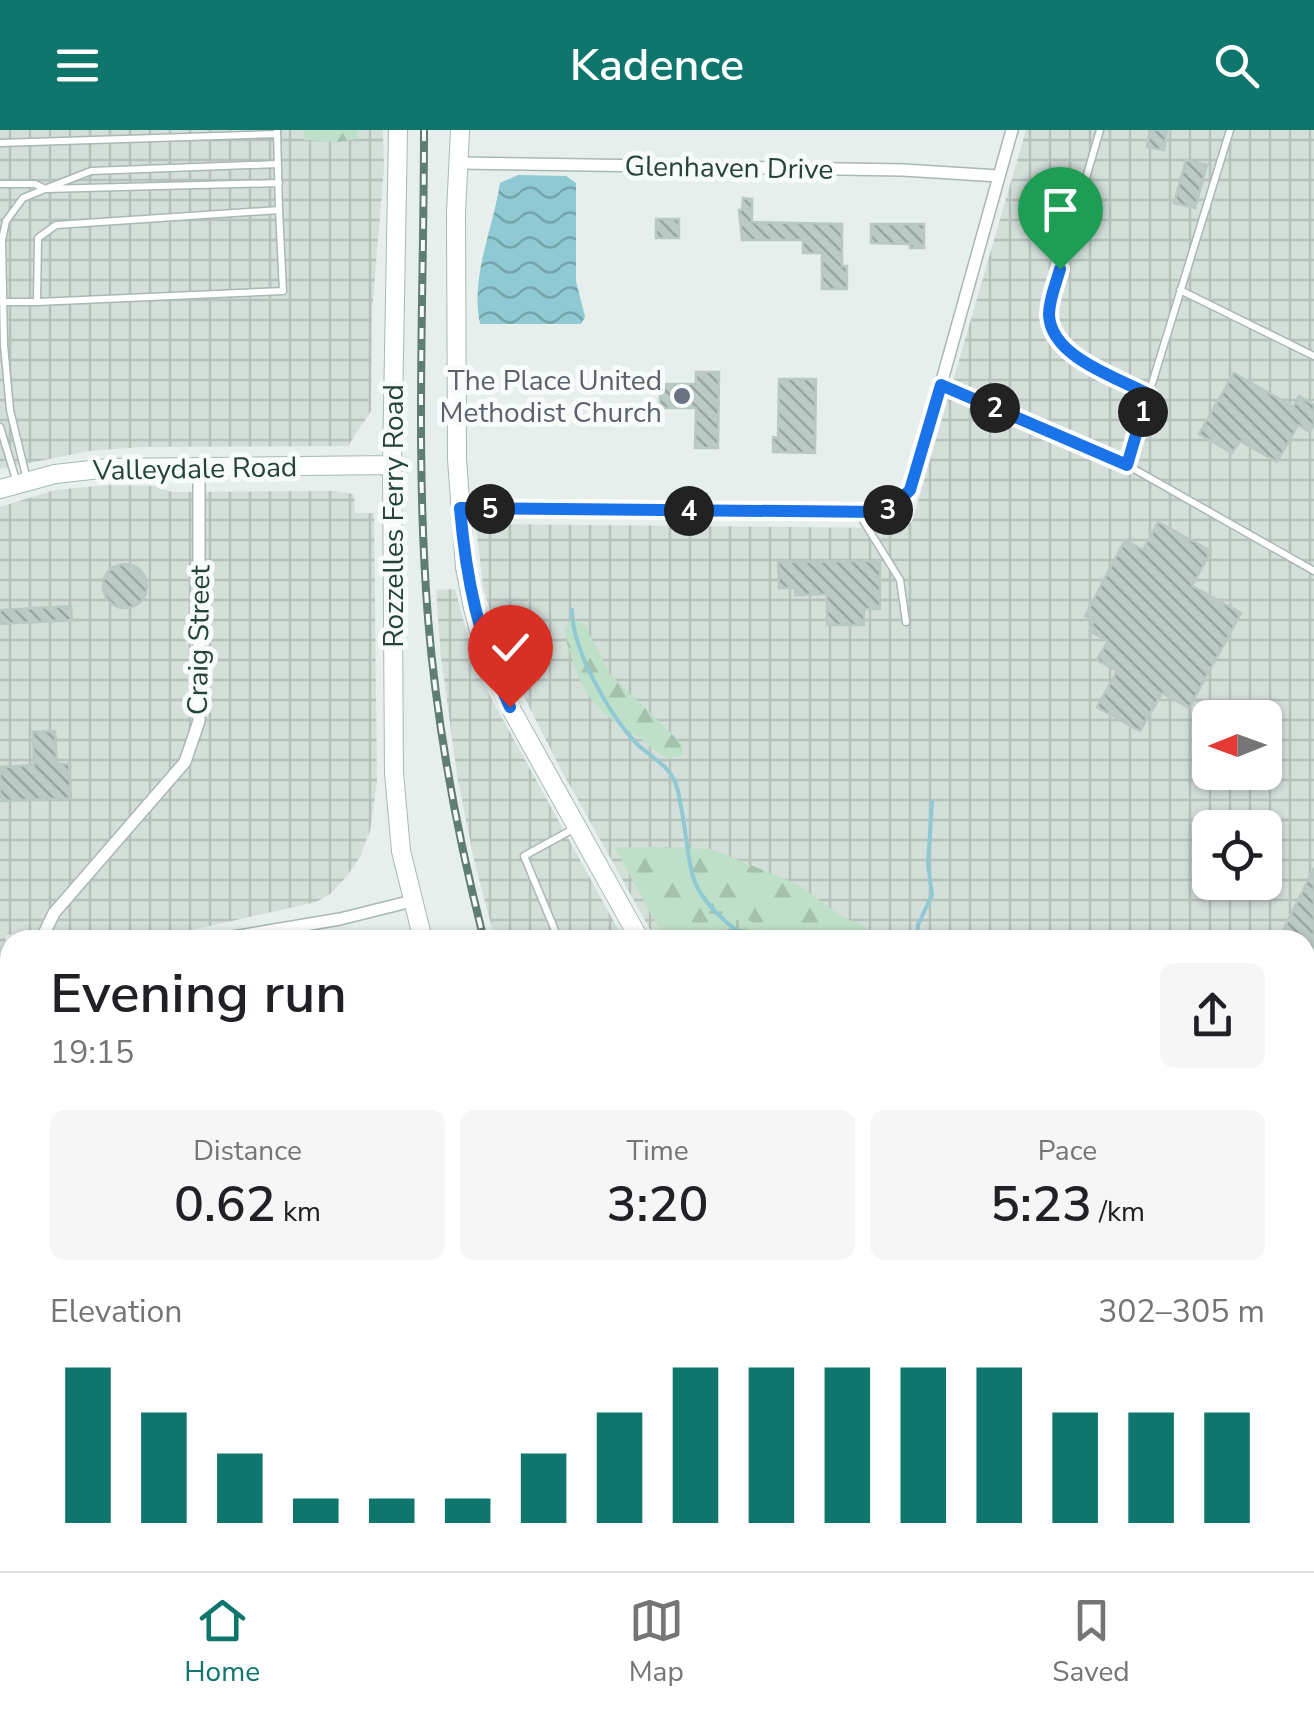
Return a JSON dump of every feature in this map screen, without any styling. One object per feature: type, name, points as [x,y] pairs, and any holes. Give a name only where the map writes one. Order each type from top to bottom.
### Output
[{"type":"street","name":"Rozzelles Ferry Road","points":[[398,130],[392,465],[395,796],[420,930]]},
{"type":"street","points":[[460,130],[456,458],[465,567],[484,648],[510,707],[634,930]]},
{"type":"street","points":[[460,508],[859,513],[892,508],[910,490],[1012,130]]},
{"type":"street","name":"Glenhaven Drive","points":[[458,163],[903,170],[1000,176]]},
{"type":"street","name":"Valleydale Road","points":[[14,485],[55,474],[109,468],[392,465]]},
{"type":"street","name":"Craig Street","points":[[45,930],[54,913],[186,762],[199,721],[199,466]]},
{"type":"street","points":[[275,930],[412,901]]},
{"type":"lane","points":[[1100,130],[1050,301],[1052,329],[1068,351],[1148,394]]},
{"type":"lane","points":[[1127,465],[1230,130]]},
{"type":"lane","points":[[0,143],[277,132],[282,291],[2,302]]},
{"type":"lane","points":[[14,485],[2,302],[2,240],[6,222],[22,198],[90,171],[278,164]]},
{"type":"lane","points":[[0,184],[35,184],[46,190],[279,183]]},
{"type":"lane","points":[[37,302],[38,238],[56,224],[279,210]]},
{"type":"lane","points":[[1180,290],[1314,356]]},
{"type":"lane","points":[[941,385],[1127,465],[1314,571]]},
{"type":"lane","points":[[0,427],[14,485]]},
{"type":"lane","points":[[859,513],[900,580],[906,622]]},
{"type":"lane","points":[[555,930],[524,856],[576,827]]},
{"type":"shaded area","points":[[0,130],[383,130],[384,168],[372,312],[371,411],[348,446],[142,447],[89,451],[0,469]]},
{"type":"shaded area","points":[[1026,130],[1314,130],[1314,930],[650,930],[506,661],[483,588],[476,524],[888,528],[912,522]]},
{"type":"shaded area","points":[[108,485],[155,486],[172,492],[335,491],[354,494],[355,513],[374,513],[377,782],[370,831],[360,857],[330,894],[316,902],[191,930],[0,930],[0,507],[55,490]]},
{"type":"shaded area","points":[[455,589],[475,663],[490,696],[619,930],[492,930],[458,781],[436,590]]},
{"type":"green space","points":[[304,130],[358,130],[357,139],[338,142],[304,140]]},
{"type":"green space","points":[[572,619],[584,624],[610,674],[682,744],[683,755],[668,759],[592,700],[580,680],[566,640],[566,627]]},
{"type":"green space","points":[[615,848],[711,849],[797,884],[867,930],[772,930],[719,902],[718,930],[660,930]]},
{"type":"green space","points":[[719,902],[772,930],[719,930],[709,913],[710,904]]},
{"type":"water","points":[[518,175],[566,176],[576,183],[576,281],[585,317],[581,324],[480,324],[480,271],[500,183]]},
{"type":"building","points":[[1150,130],[1167,130],[1164,150],[1147,147]]},
{"type":"building","points":[[1186,160],[1207,165],[1195,208],[1174,203]]},
{"type":"building","points":[[743,198],[752,199],[752,222],[842,224],[842,266],[847,266],[847,289],[822,289],[822,253],[803,253],[803,240],[742,240],[739,210]]},
{"type":"building","points":[[656,219],[679,219],[679,238],[656,238]]},
{"type":"building","points":[[871,224],[924,224],[924,248],[871,243]]},
{"type":"building","points":[[696,372],[719,372],[718,448],[695,448],[696,408],[660,408],[660,384],[696,384]]},
{"type":"building","points":[[1234,373],[1293,407],[1299,396],[1314,405],[1310,432],[1298,425],[1277,462],[1240,441],[1232,453],[1199,434]]},
{"type":"building","points":[[779,379],[816,379],[815,453],[773,452],[773,437],[778,438]]},
{"type":"building","points":[[1158,522],[1211,551],[1192,586],[1241,613],[1189,708],[1162,693],[1140,731],[1097,707],[1117,671],[1097,660],[1108,641],[1089,631],[1094,621],[1085,616],[1125,540],[1143,550]]},
{"type":"building","points":[[880,561],[880,609],[864,609],[864,625],[827,625],[827,594],[795,595],[795,588],[779,588],[778,562]]},
{"type":"building","points":[[125,564],[141,570],[147,586],[141,602],[125,608],[109,602],[103,586],[109,570]]},
{"type":"building","points":[[71,606],[72,620],[0,624],[0,610]]},
{"type":"building","points":[[55,731],[57,764],[69,764],[71,798],[0,801],[0,767],[34,765],[33,732]]},
{"type":"building","points":[[1314,868],[1314,930],[1283,930]]},
{"type":"waterway","points":[[572,610],[578,644],[605,700],[627,733],[664,766],[675,782],[695,883],[707,902],[738,930]]},
{"type":"waterway","points":[[918,930],[932,895],[928,864],[932,802]]},
{"type":"railway","points":[[424,130],[421,435],[428,618],[449,780],[482,930]]},
{"type":"place","name":"The Place United Methodist Church","points":[[682,396]]},
{"type":"route","points":[[510,707],[484,648],[473,608],[460,508],[881,512],[892,508],[910,490],[941,385],[1127,465],[1148,394],[1068,351],[1052,329],[1050,301],[1060,269]]}]
